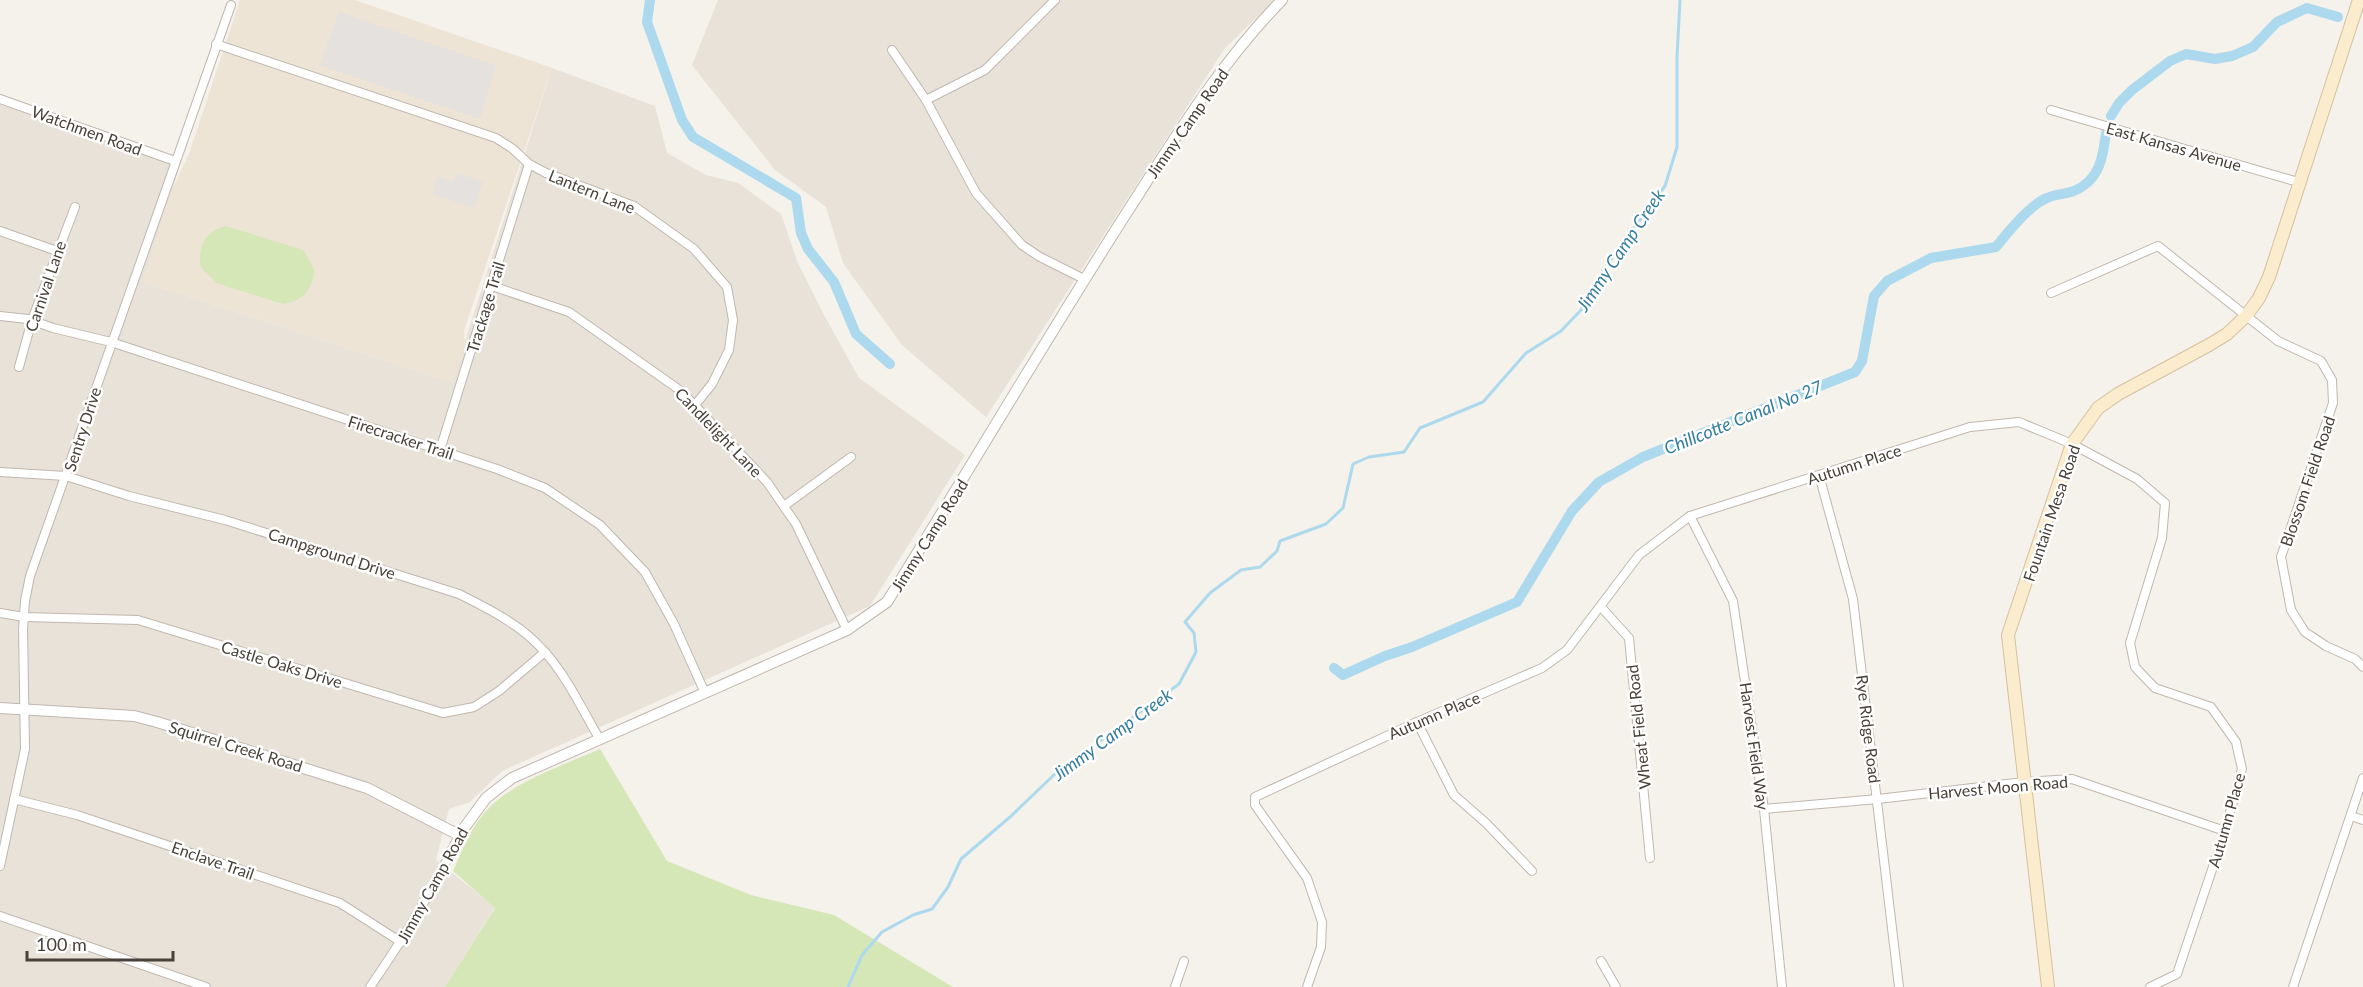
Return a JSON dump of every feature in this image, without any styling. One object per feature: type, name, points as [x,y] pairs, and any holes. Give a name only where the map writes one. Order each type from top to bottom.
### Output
[{"type":"main road","name":"Fountain Mesa Road","points":[[2048,987],[2008,635],[2072,444],[2098,408],[2118,394],[2209,345],[2246,316],[2259,298],[2269,277],[2298,182],[2360,0]]},
{"type":"street","points":[[926,100],[986,70],[1055,0]]},
{"type":"street","name":"Jimmy Camp Road","points":[[370,987],[402,942],[436,883],[459,835],[486,798],[512,778],[847,630],[887,602],[1084,279],[1216,78],[1282,0]]},
{"type":"street","name":"Sentry Drive","points":[[0,866],[25,749],[24,617],[30,576],[231,5]]},
{"type":"street","name":"Lantern Lane","points":[[216,44],[496,138],[513,149],[529,164],[546,174],[634,206],[694,249],[727,287],[733,320],[729,350],[712,384],[695,405]]},
{"type":"street","points":[[892,50],[926,100],[976,194],[1022,245],[1040,257],[1084,279]]},
{"type":"street","name":"Watchmen Road","points":[[0,99],[175,161]]},
{"type":"street","name":"East Kansas Avenue","points":[[2051,110],[2298,182]]},
{"type":"street","name":"Trackage Trail","points":[[440,450],[529,164]]},
{"type":"street","name":"Carnival Lane","points":[[20,367],[32,320],[75,207]]},
{"type":"street","points":[[0,231],[57,251]]},
{"type":"street","name":"Blossom Field Road","points":[[2051,293],[2158,246],[2278,342],[2321,361],[2332,380],[2333,403],[2281,557],[2291,610],[2305,632],[2326,646],[2355,659],[2363,667]]},
{"type":"street","name":"Candlelight Lane","points":[[492,286],[569,312],[681,391],[767,482],[784,506],[796,524],[847,630]]},
{"type":"street","name":"Firecracker Trail","points":[[0,316],[32,320],[52,328],[111,342],[497,469],[545,488],[600,525],[645,572],[674,624],[705,693]]},
{"type":"street","name":"Autumn Place","points":[[1307,987],[1320,947],[1322,922],[1307,878],[1256,806],[1255,797],[1417,722],[1542,668],[1567,650],[1639,555],[1690,516],[1970,427],[2019,422],[2072,444],[2137,479],[2164,503],[2162,538],[2130,643],[2135,668],[2155,688],[2211,707],[2236,742],[2242,769],[2225,831],[2177,974],[2150,987]]},
{"type":"street","points":[[784,506],[851,457]]},
{"type":"street","name":"Campground Drive","points":[[0,472],[66,476],[129,496],[225,519],[459,594],[493,611],[531,638],[545,652],[600,740]]},
{"type":"street","name":"Rye Ridge Road","points":[[1819,475],[1853,599],[1899,987]]},
{"type":"street","name":"Harvest Field Way","points":[[1690,516],[1733,601],[1764,808],[1782,987]]},
{"type":"street","name":"Wheat Field Road","points":[[1601,607],[1629,638],[1650,858]]},
{"type":"street","name":"Castle Oaks Drive","points":[[0,613],[24,617],[138,620],[443,713],[474,707],[499,691],[545,652]]},
{"type":"street","name":"Squirrel Creek Road","points":[[0,708],[134,716],[157,722],[352,782],[459,835]]},
{"type":"street","points":[[1417,722],[1454,795],[1486,823],[1532,871]]},
{"type":"street","points":[[2293,987],[2363,778]]},
{"type":"street","name":"Harvest Moon Road","points":[[1764,808],[2072,779],[2225,831]]},
{"type":"street","name":"Enclave Trail","points":[[14,799],[77,815],[340,903],[402,942]]},
{"type":"street","points":[[2351,816],[2363,820]]},
{"type":"street","points":[[0,916],[206,987]]},
{"type":"street","points":[[1175,987],[1184,961]]},
{"type":"street","points":[[1601,961],[1616,987]]},
{"type":"shaded area","points":[[240,0],[355,0],[552,68],[464,331],[465,346],[452,382],[143,282],[171,192],[189,154]]},
{"type":"shaded area","points":[[718,0],[1275,0],[1225,48],[986,417],[902,345],[843,263],[826,207],[775,170],[692,65]]},
{"type":"shaded area","points":[[339,12],[496,66],[480,119],[320,65]]},
{"type":"shaded area","points":[[552,68],[655,106],[667,153],[706,175],[738,183],[781,214],[797,261],[859,378],[965,455],[870,606],[502,771],[470,802],[449,809],[436,860],[495,907],[445,987],[0,987],[0,103],[181,162],[143,282],[452,382]]},
{"type":"shaded area","points":[[458,173],[483,182],[474,208],[432,194],[438,176],[453,182]]},
{"type":"green space","points":[[226,226],[303,250],[314,269],[312,283],[306,293],[296,300],[283,304],[217,283],[200,264],[201,250],[205,239],[213,231]]},
{"type":"green space","points":[[600,749],[667,861],[751,895],[834,915],[953,987],[445,987],[495,908],[453,871],[478,821],[490,807],[513,789]]},
{"type":"waterway","name":"Chillcotte Canal No 27","points":[[650,0],[647,22],[682,120],[693,137],[796,198],[801,233],[808,249],[834,282],[856,334],[890,364]]},
{"type":"waterway","name":"Jimmy Camp Creek","points":[[848,987],[862,955],[882,932],[913,915],[932,909],[948,887],[961,859],[1057,772],[1179,684],[1196,652],[1194,633],[1185,622],[1210,593],[1241,570],[1260,567],[1277,551],[1280,541],[1326,524],[1343,508],[1353,464],[1369,457],[1404,452],[1420,428],[1483,402],[1526,353],[1561,331],[1581,310],[1603,270],[1665,186],[1677,147],[1677,57],[1680,0]]},
{"type":"waterway","name":"Chillcotte Canal No 27","points":[[2111,116],[2119,103],[2132,90],[2170,61],[2186,54],[2215,59],[2232,56],[2253,47],[2277,22],[2307,8],[2338,17]]},
{"type":"waterway","name":"Chillcotte Canal No 27","points":[[1334,668],[1343,675],[1517,602],[1572,511],[1599,482],[1643,457],[1855,372],[1862,361],[1874,296],[1887,281],[1931,258],[1996,247],[2020,219],[2041,201],[2074,191],[2090,181],[2099,167],[2106,133]]}]
